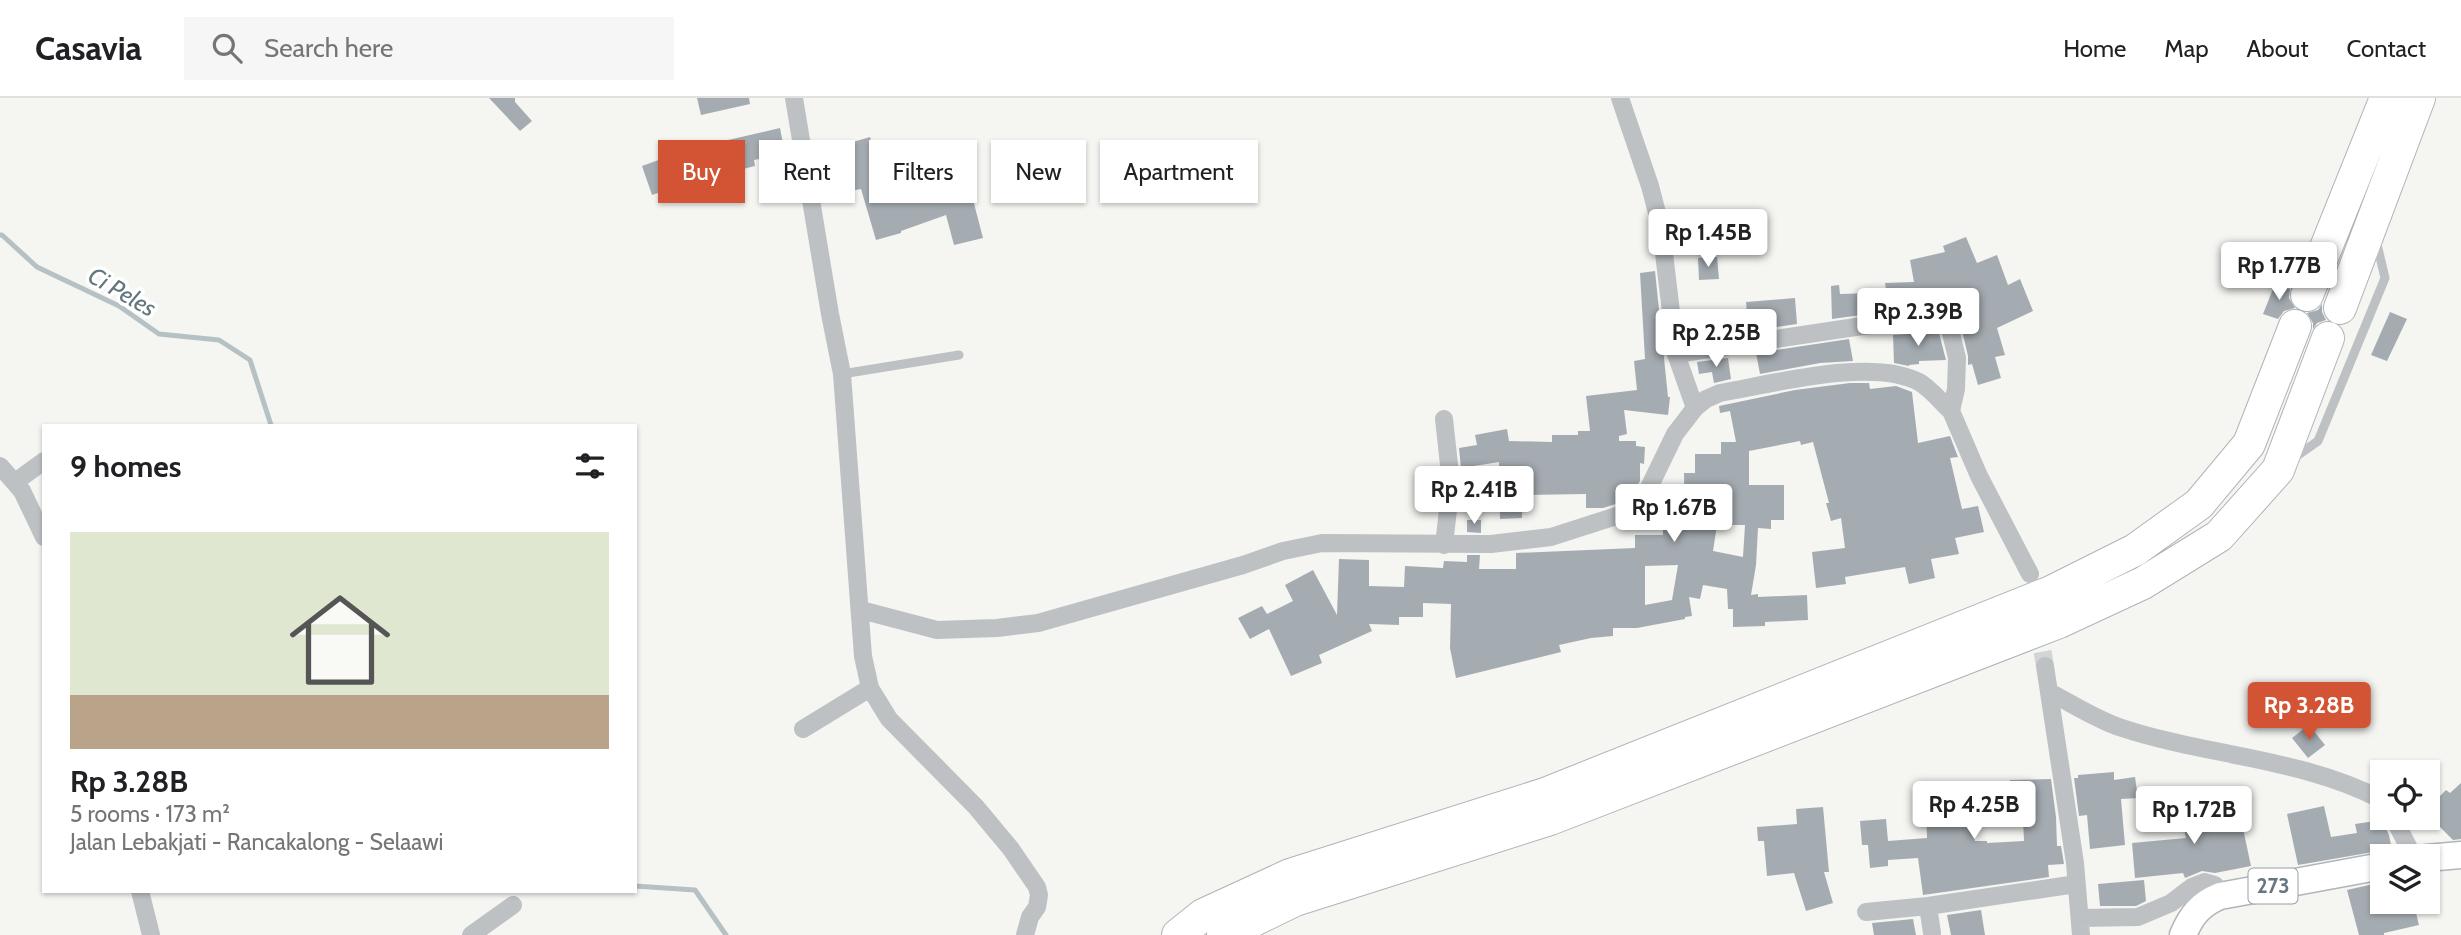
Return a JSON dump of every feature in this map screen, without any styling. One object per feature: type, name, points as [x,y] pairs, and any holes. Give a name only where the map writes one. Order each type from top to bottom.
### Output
[{"type":"highway","points":[[2307,295],[2386,98]]},
{"type":"highway","points":[[2340,308],[2419,98]]},
{"type":"highway","points":[[1178,935],[1203,915],[1290,875],[1545,794],[2051,592],[2135,550],[2199,504],[2249,444],[2295,326]]},
{"type":"highway","points":[[1223,935],[1295,901],[1550,819],[2059,622],[2143,583],[2219,536],[2278,470],[2328,338]]},
{"type":"main road","points":[[2440,857],[2461,855]]},
{"type":"main road","name":"273","points":[[2183,935],[2195,911],[2220,896],[2370,868]]},
{"type":"street","points":[[794,98],[842,374],[863,656],[870,688],[889,719],[976,807],[1011,849],[1037,887],[1037,907],[1030,917],[1025,935]]},
{"type":"street","points":[[1620,98],[1650,186],[1661,228],[1676,354],[1695,408]]},
{"type":"street","points":[[1676,354],[1869,326],[1939,320],[1949,325],[1957,358],[1956,389],[1951,411]]},
{"type":"street","points":[[861,610],[937,630],[997,628],[1074,613],[1283,551],[1322,543],[1491,544],[1551,537],[1637,508],[1675,434],[1695,408],[1706,399],[1720,393],[1844,372],[1870,371],[1895,373],[1920,382],[1951,411],[1979,477],[2030,574]]},
{"type":"street","points":[[1444,419],[1451,483],[1444,545]]},
{"type":"street","points":[[15,482],[42,462]]},
{"type":"street","points":[[0,466],[39,511]]},
{"type":"street","points":[[2045,666],[2075,863],[2081,927],[2138,917],[2205,882],[2215,885],[2220,896]]},
{"type":"street","points":[[803,729],[870,688]]},
{"type":"street","points":[[2049,692],[2120,727],[2192,747],[2280,766],[2356,787],[2370,794]]},
{"type":"street","points":[[1866,912],[1928,906],[2076,884]]},
{"type":"street","points":[[140,893],[151,935]]},
{"type":"street","points":[[471,935],[513,905]]},
{"type":"street","points":[[1928,906],[1932,933]]},
{"type":"lane","points":[[2278,470],[2318,441],[2385,278],[2372,225]]},
{"type":"lane","points":[[842,374],[959,355]]},
{"type":"building","points":[[489,98],[515,98],[515,102],[532,121],[520,131]]},
{"type":"building","points":[[697,98],[749,98],[750,104],[701,115]]},
{"type":"building","points":[[780,128],[782,140],[759,140],[759,159],[754,160],[755,166],[745,168],[745,140],[728,140]]},
{"type":"building","points":[[870,137],[871,140],[869,203],[974,203],[983,238],[954,245],[946,215],[876,240],[861,189],[855,190],[855,141]]},
{"type":"building","points":[[658,160],[658,193],[652,195],[642,166]]},
{"type":"building","points":[[1966,237],[1977,263],[1997,255],[2008,285],[2020,279],[2033,311],[1997,328],[2005,355],[1995,357],[2001,378],[1978,385],[1972,364],[1968,365],[1960,322],[1955,315],[1944,310],[1868,314],[1832,319],[1831,286],[1839,285],[1840,294],[1872,293],[1872,290],[1886,289],[1885,283],[1914,282],[1910,260],[1945,252],[1943,246]]},
{"type":"building","points":[[1717,257],[1719,279],[1699,280],[1698,258]]},
{"type":"building","points":[[1655,271],[1670,397],[1668,415],[1624,410],[1627,434],[1619,436],[1619,441],[1636,441],[1636,446],[1645,447],[1644,464],[1640,463],[1640,481],[1633,494],[1625,501],[1603,508],[1586,508],[1586,494],[1522,495],[1522,518],[1500,519],[1499,462],[1461,468],[1459,448],[1477,445],[1475,435],[1507,429],[1509,441],[1552,442],[1552,435],[1578,435],[1578,431],[1590,431],[1586,396],[1637,390],[1634,361],[1645,359],[1640,273]]},
{"type":"building","points":[[2275,284],[2290,289],[2289,298],[2295,308],[2284,311],[2278,319],[2263,314]]},
{"type":"building","points":[[1795,298],[1797,324],[1697,339],[1696,317],[1747,313],[1746,302]]},
{"type":"building","points":[[2322,304],[2326,320],[2317,323],[2313,329],[2313,323],[2307,313],[2318,310]]},
{"type":"building","points":[[2390,312],[2407,319],[2387,361],[2371,355]]},
{"type":"building","points":[[1937,332],[1946,360],[1919,361],[1919,364],[1909,366],[1894,363],[1893,335]]},
{"type":"building","points":[[1849,339],[1853,361],[1820,363],[1760,374],[1756,353]]},
{"type":"building","points":[[1728,358],[1731,379],[1714,383],[1712,372],[1699,374],[1697,362]]},
{"type":"building","points":[[1869,383],[1870,389],[1896,386],[1912,392],[1918,443],[1950,436],[1958,457],[1950,458],[1962,509],[1978,506],[1984,532],[1955,538],[1959,554],[1931,559],[1935,578],[1909,584],[1905,567],[1845,577],[1846,584],[1816,588],[1812,552],[1845,548],[1841,518],[1831,521],[1813,442],[1801,445],[1800,441],[1749,451],[1749,485],[1784,485],[1784,520],[1771,520],[1771,529],[1758,528],[1751,595],[1807,595],[1808,620],[1733,627],[1733,609],[1728,609],[1727,589],[1703,585],[1700,599],[1689,597],[1692,616],[1685,619],[1637,628],[1613,628],[1613,636],[1559,645],[1561,652],[1456,678],[1450,648],[1451,604],[1423,603],[1423,617],[1399,617],[1399,625],[1369,624],[1372,631],[1319,655],[1322,663],[1291,676],[1269,629],[1250,639],[1238,618],[1262,606],[1267,614],[1293,601],[1285,585],[1313,570],[1337,615],[1339,559],[1369,560],[1369,586],[1404,587],[1405,566],[1443,568],[1444,561],[1467,562],[1467,555],[1480,555],[1479,569],[1516,569],[1516,553],[1635,548],[1635,535],[1663,535],[1663,527],[1685,527],[1684,473],[1695,473],[1695,454],[1721,454],[1721,442],[1736,442],[1730,411],[1720,413],[1719,406],[1795,390]],"holes":[[[1717,525],[1745,525],[1743,557],[1713,551]],[[1678,565],[1672,600],[1645,605],[1645,566]]]},
{"type":"building","points":[[1467,520],[1481,520],[1481,533],[1467,532]]},
{"type":"building","points":[[2309,725],[2325,745],[2308,758],[2292,738]]},
{"type":"building","points":[[2114,772],[2114,780],[2135,777],[2138,798],[2121,799],[2125,845],[2090,849],[2087,815],[2079,816],[2074,778],[2078,778],[2078,775]]},
{"type":"building","points":[[2051,779],[2057,846],[2061,846],[2064,864],[2048,865],[2049,877],[1923,895],[1918,858],[1888,860],[1888,866],[1870,868],[1868,845],[1862,845],[1860,821],[1886,819],[1888,841],[1927,838],[1926,810],[1947,809],[1946,783],[1981,782],[1982,809],[1973,809],[1975,841],[2024,841],[2022,797],[2010,798],[2010,780]]},
{"type":"building","points":[[2461,783],[2461,839],[2453,840],[2440,827],[2440,796],[2446,790],[2450,793]]},
{"type":"building","points":[[2203,794],[2210,826],[2241,819],[2251,866],[2215,873],[2202,871],[2185,878],[2183,873],[2135,878],[2132,843],[2186,838],[2178,800]]},
{"type":"building","points":[[2324,806],[2331,837],[2357,833],[2355,824],[2370,822],[2370,830],[2387,830],[2391,844],[2370,844],[2370,853],[2298,865],[2287,814]]},
{"type":"building","points":[[1823,807],[1829,872],[1824,872],[1833,903],[1806,911],[1794,873],[1767,876],[1764,841],[1758,841],[1757,827],[1797,824],[1796,809]]},
{"type":"building","points":[[2144,880],[2146,901],[2136,906],[2100,906],[2098,884]]},
{"type":"building","points":[[2370,885],[2370,914],[2416,914],[2419,925],[2384,935],[2359,935],[2347,890]]},
{"type":"building","points":[[1981,910],[1985,935],[1951,935],[1947,915]]},
{"type":"building","points":[[1913,919],[1916,935],[1874,935],[1872,923]]},
{"type":"waterway","name":"Ci Peles","points":[[0,235],[37,267],[119,306],[159,334],[219,340],[250,360],[271,424]]},
{"type":"waterway","name":"Ci Peles","points":[[637,886],[695,890],[726,935]]},
{"type":"tunnel","points":[[2038,625],[2045,666]]}]
